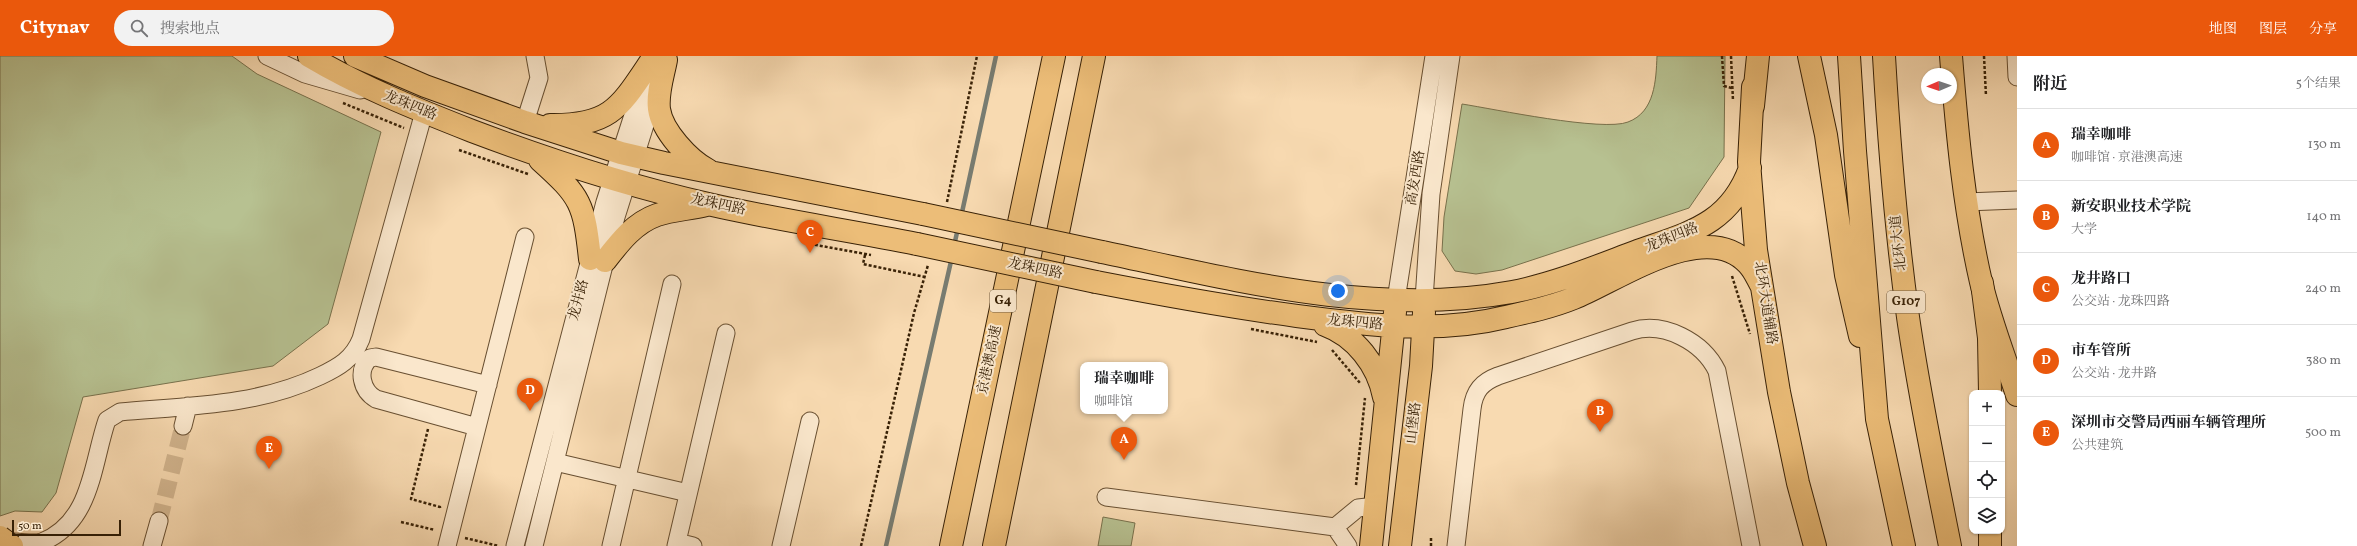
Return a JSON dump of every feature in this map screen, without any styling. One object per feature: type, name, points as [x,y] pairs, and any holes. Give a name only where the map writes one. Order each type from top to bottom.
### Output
[{"type":"main road","name":"龙珠四路","points":[[309,56],[381,94],[424,112],[531,153],[620,181],[708,204],[917,244],[1096,282],[1215,305],[1361,325],[1423,326],[1484,322],[1545,308],[1574,298],[1651,261],[1698,248],[1723,249],[1734,253],[1749,264],[1761,285]]},
{"type":"main road","name":"龙珠四路","points":[[355,56],[425,86],[525,122],[628,155],[922,214],[1262,285],[1322,294],[1396,300],[1424,300],[1493,295],[1532,288],[1689,233],[1715,219],[1731,205],[1742,187],[1750,168]]},
{"type":"main road","name":"京港澳高速","points":[[951,546],[1054,56]]},
{"type":"main road","points":[[994,546],[1094,56]]},
{"type":"main road","name":"北环大道辅路","points":[[1752,56],[1743,104],[1750,168],[1756,250],[1781,399],[1798,483],[1815,546]]},
{"type":"main road","points":[[1743,104],[1758,56]]},
{"type":"main road","points":[[1809,56],[1826,135],[1846,275],[1877,419]]},
{"type":"main road","name":"G107","points":[[1850,56],[1855,151],[1877,419],[1904,546]]},
{"type":"main road","name":"北环大道","points":[[1884,56],[1898,233],[1908,318],[1927,433],[1950,546]]},
{"type":"main road","points":[[1951,56],[1956,121],[1966,202],[1982,283],[1989,338],[1990,390]]},
{"type":"main road","points":[[525,122],[565,126],[602,118],[617,108],[659,58]]},
{"type":"main road","points":[[659,58],[659,110],[669,131],[693,160],[707,169],[722,175]]},
{"type":"main road","points":[[531,153],[564,182],[578,200],[584,214],[597,260],[629,232],[657,215],[708,204]]},
{"type":"main road","points":[[1982,283],[2017,395]]},
{"type":"main road","name":"山堡路","points":[[1371,546],[1396,300]]},
{"type":"main road","name":"山堡路","points":[[1400,546],[1421,366],[1424,300]]},
{"type":"main road","points":[[1303,317],[1334,328],[1350,339],[1363,352],[1375,371],[1383,391],[1386,410]]},
{"type":"main road","points":[[1990,534],[1990,546]]},
{"type":"main road","points":[[0,537],[12,546]]},
{"type":"street","points":[[267,56],[305,74],[354,89],[381,94]]},
{"type":"street","points":[[525,122],[539,78],[535,56]]},
{"type":"street","name":"高发西路","points":[[1396,300],[1434,56]]},
{"type":"street","name":"高发西路","points":[[1424,300],[1431,194],[1452,56]]},
{"type":"street","points":[[2016,56],[2017,76]]},
{"type":"street","name":"龙井路","points":[[515,546],[620,181],[659,58]]},
{"type":"street","points":[[424,112],[361,339],[360,357],[362,385],[367,394],[376,399],[477,427]]},
{"type":"street","points":[[1966,202],[2017,200]]},
{"type":"street","points":[[447,546],[525,237]]},
{"type":"street","name":"龙井路","points":[[534,546],[555,462],[597,260]]},
{"type":"street","points":[[611,546],[672,284]]},
{"type":"street","points":[[1456,546],[1473,397],[1479,387],[1488,380],[1498,376],[1647,328],[1664,330],[1699,346],[1706,353],[1717,371],[1751,546]]},
{"type":"street","points":[[682,545],[688,493],[726,333]]},
{"type":"street","points":[[0,545],[14,541],[46,544],[78,514],[86,499],[107,420],[120,412],[246,400],[295,388],[360,357],[381,357],[488,385]]},
{"type":"street","points":[[183,426],[188,406]]},
{"type":"street","points":[[781,546],[810,421]]},
{"type":"street","points":[[555,462],[688,493]]},
{"type":"street","points":[[1106,497],[1335,527],[1358,508],[1376,506]]},
{"type":"street","points":[[1335,527],[1348,546]]},
{"type":"path","points":[[946,204],[977,56]]},
{"type":"path","points":[[1722,56],[1724,86],[1732,88]]},
{"type":"path","points":[[1731,56],[1732,88],[1743,104]]},
{"type":"path","points":[[1984,56],[1986,96]]},
{"type":"path","points":[[459,150],[532,175]]},
{"type":"path","points":[[865,255],[863,264],[925,277]]},
{"type":"path","points":[[861,546],[914,313],[929,262]]},
{"type":"path","points":[[1247,328],[1320,342]]},
{"type":"path","points":[[1327,343],[1361,384]]},
{"type":"path","points":[[1356,485],[1366,390]]},
{"type":"path","points":[[432,415],[411,499],[440,507],[439,513]]},
{"type":"path","points":[[401,522],[435,530]]},
{"type":"path","points":[[433,536],[436,525]]},
{"type":"path","points":[[465,538],[499,546]]},
{"type":"path","points":[[1430,546],[1431,538]]},
{"type":"green space","points":[[0,56],[232,56],[257,74],[381,132],[328,324],[273,366],[83,397],[56,493],[42,512],[15,511],[0,516]]},
{"type":"green space","points":[[1657,56],[1725,56],[1724,157],[1689,208],[1502,270],[1476,274],[1455,271],[1442,251],[1444,217],[1462,104],[1522,115],[1573,122],[1615,124],[1628,122],[1644,111],[1649,103],[1655,85]]},
{"type":"green space","points":[[1103,517],[1135,523],[1131,546],[1098,546]]},
{"type":"waterway","points":[[961,217],[996,56]]},
{"type":"waterway","points":[[954,246],[958,228]]},
{"type":"waterway","points":[[886,546],[952,257]]},
{"type":"tunnel","points":[[159,521],[183,426]]},
{"type":"place","name":"龙井路口","points":[[810,253]]},
{"type":"place","name":"市车管所","points":[[530,411]]},
{"type":"place","name":"新安职业技术学院","points":[[1600,432]]},
{"type":"place","name":"瑞幸咖啡","points":[[1124,460]]},
{"type":"place","name":"深圳市交警局西丽车辆管理所","points":[[269,469]]}]
